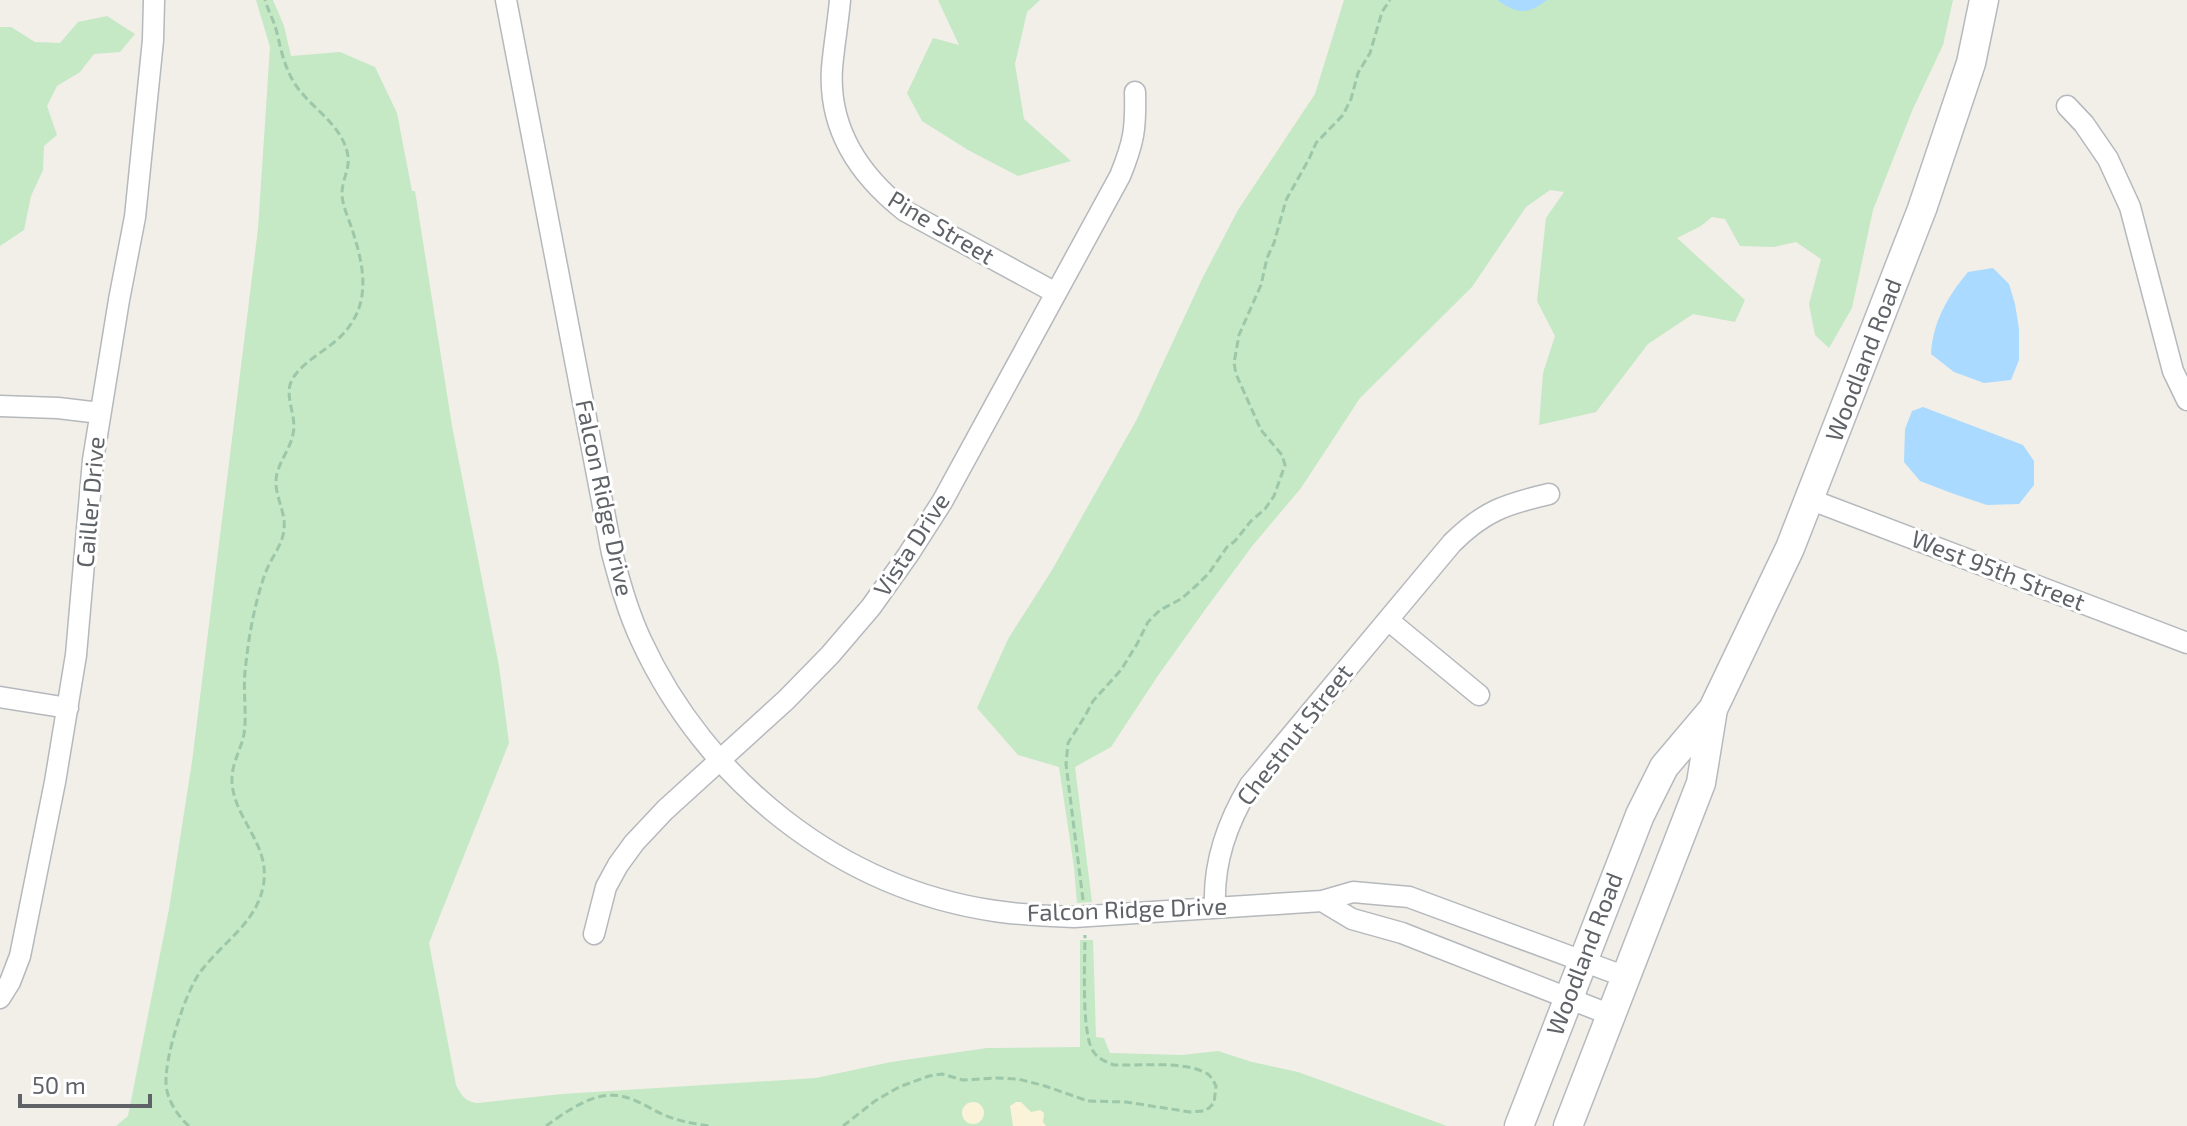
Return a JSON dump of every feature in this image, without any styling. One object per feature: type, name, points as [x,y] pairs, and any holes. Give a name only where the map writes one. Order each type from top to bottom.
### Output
[{"type":"main road","name":"Woodland Road","points":[[1519,1126],[1640,815],[1664,767],[1713,709],[1773,586],[1809,499],[1931,183],[1971,63],[1984,0]]},
{"type":"main road","name":"Woodland Road","points":[[1568,1126],[1701,783],[1713,709]]},
{"type":"street","name":"Cailler Drive","points":[[0,998],[20,956],[68,708],[76,655],[93,460],[135,217],[153,40],[154,0]]},
{"type":"street","name":"Falcon Ridge Drive","points":[[506,0],[612,553],[625,601],[658,675],[679,710],[719,761],[747,790],[818,845],[861,869],[945,901],[992,911],[1033,916],[1084,916],[1322,901],[1353,892],[1409,897],[1626,977]]},
{"type":"street","name":"Pine Street","points":[[840,0],[832,71],[833,98],[839,125],[865,174],[883,194],[905,211],[1056,293]]},
{"type":"street","name":"Vista Drive","points":[[594,934],[606,887],[634,843],[830,655],[871,607],[908,555],[942,502],[1120,176],[1136,126],[1135,92]]},
{"type":"street","points":[[2067,106],[2084,124],[2108,159],[2130,207],[2173,371],[2187,400]]},
{"type":"street","points":[[0,406],[100,413]]},
{"type":"street","name":"Chestnut Street","points":[[1215,907],[1217,865],[1223,837],[1250,785],[1468,527],[1488,513],[1511,503],[1549,494]]},
{"type":"street","name":"West 95th Street","points":[[1809,499],[2187,643]]},
{"type":"street","points":[[1388,620],[1479,695]]},
{"type":"street","points":[[0,697],[68,708]]},
{"type":"street","points":[[1322,901],[1352,919],[1402,933],[1611,1015]]},
{"type":"path","points":[[189,1126],[175,1109],[166,1081],[183,1008],[201,970],[239,931],[254,910],[263,891],[265,877],[261,851],[234,794],[231,780],[244,732],[249,641],[263,579],[284,532],[284,515],[276,480],[295,423],[289,391],[297,372],[342,336],[354,322],[364,288],[360,255],[342,193],[348,156],[333,125],[291,77],[265,0]]},
{"type":"path","points":[[843,1126],[899,1087],[942,1074],[963,1080],[1018,1079],[1088,1101],[1126,1102],[1190,1112],[1204,1111],[1214,1103],[1216,1086],[1209,1075],[1180,1067],[1114,1065],[1105,1062],[1092,1050],[1087,1029],[1081,870],[1066,764],[1068,743],[1093,701],[1121,670],[1148,622],[1160,610],[1181,599],[1209,573],[1227,547],[1274,496],[1285,465],[1282,455],[1261,430],[1236,374],[1234,363],[1239,335],[1261,285],[1286,200],[1316,143],[1343,115],[1358,73],[1370,53],[1382,12],[1390,0]]},
{"type":"path","points":[[546,1126],[569,1110],[604,1096],[620,1096],[674,1118],[711,1126]]},
{"type":"green space","points":[[256,0],[273,0],[284,26],[291,56],[340,52],[375,67],[397,113],[412,191],[415,191],[452,426],[499,666],[509,743],[429,943],[456,1085],[464,1098],[478,1103],[562,1094],[816,1078],[891,1062],[987,1048],[1080,1047],[1080,940],[1093,940],[1096,1037],[1104,1038],[1110,1053],[1182,1055],[1218,1051],[1298,1072],[1447,1126],[116,1126],[128,1116],[169,909],[192,762],[258,229],[270,47]]},
{"type":"green space","points":[[938,0],[1040,0],[1027,12],[1015,64],[1024,119],[1071,161],[1018,176],[922,121],[907,93],[933,38],[959,45]]},
{"type":"green space","points":[[1344,0],[1953,0],[1943,45],[1912,111],[1873,210],[1852,308],[1829,348],[1815,335],[1809,304],[1821,259],[1796,242],[1774,247],[1740,246],[1725,219],[1712,217],[1677,238],[1745,300],[1735,322],[1693,314],[1648,344],[1596,412],[1539,425],[1543,373],[1555,336],[1537,301],[1546,218],[1564,192],[1550,190],[1526,207],[1472,287],[1360,398],[1301,488],[1207,607],[1111,747],[1075,767],[1092,902],[1077,903],[1059,767],[1018,755],[977,708],[1008,639],[1052,570],[1137,419],[1238,210],[1315,94]]},
{"type":"green space","points":[[107,16],[135,34],[120,52],[94,54],[80,72],[57,86],[47,106],[57,135],[44,146],[43,170],[31,196],[24,230],[0,246],[0,27],[11,27],[35,42],[60,43],[78,22]]},
{"type":"sand","points":[[973,1102],[981,1105],[984,1113],[981,1121],[973,1124],[965,1121],[962,1113],[965,1105]]},
{"type":"sand","points":[[1021,1102],[1031,1112],[1040,1110],[1044,1113],[1046,1126],[1013,1126],[1010,1106]]},
{"type":"water","points":[[1497,0],[1547,0],[1522,11]]},
{"type":"water","points":[[1993,268],[2009,284],[2015,304],[2019,360],[2011,380],[1984,383],[1954,372],[1931,354],[1938,321],[1960,281],[1968,272]]},
{"type":"water","points":[[1923,407],[2023,445],[2034,461],[2034,485],[2019,504],[1987,505],[1920,481],[1904,462],[1905,429],[1912,411]]}]
